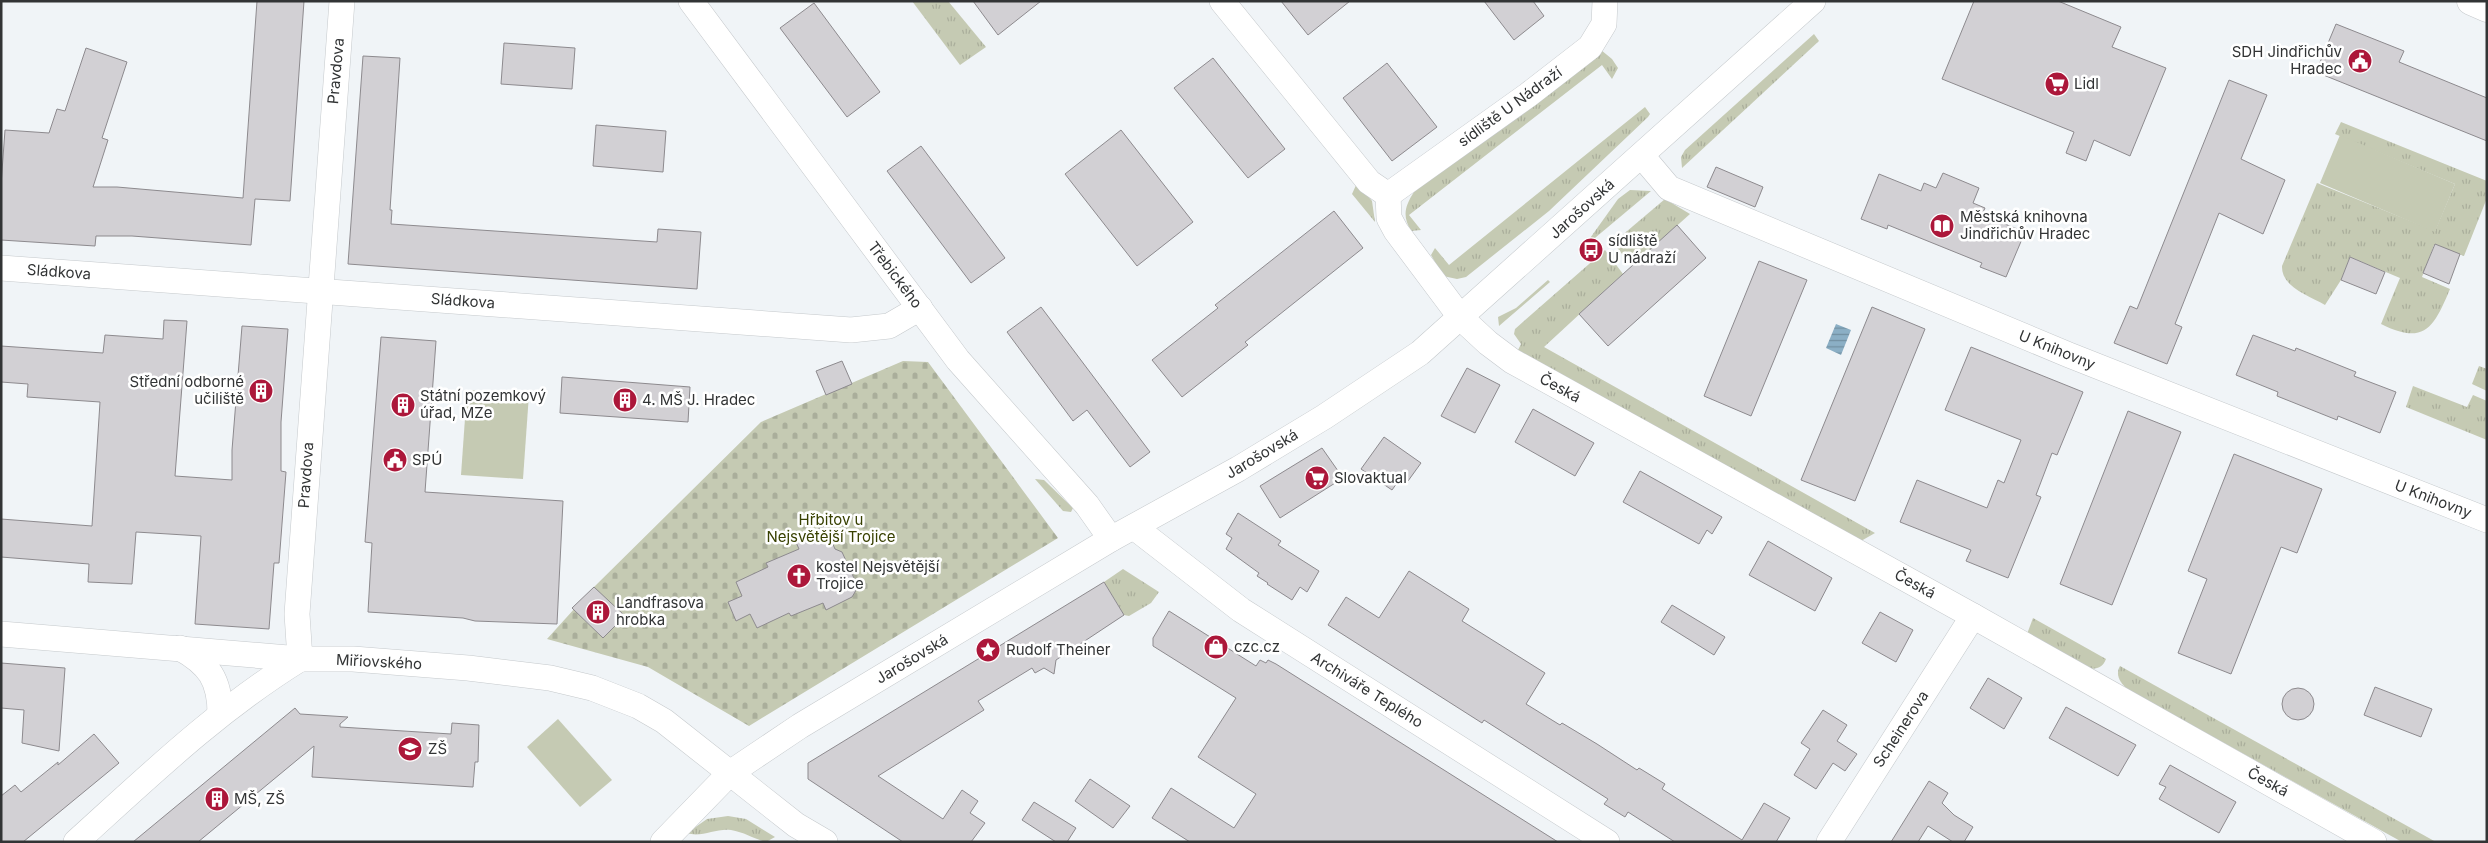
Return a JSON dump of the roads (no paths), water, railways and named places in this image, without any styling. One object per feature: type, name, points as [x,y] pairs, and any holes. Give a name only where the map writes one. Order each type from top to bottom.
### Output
[{"type":"main road","points":[[2471,1],[2487,8]]},
{"type":"street","name":"Pravdova","points":[[300,659],[297,614],[319,291],[342,1]]},
{"type":"street","name":"Třebického","points":[[691,1],[958,360],[1087,506],[1111,539]]},
{"type":"street","points":[[1222,1],[1369,182],[1388,195],[1389,218],[1396,231],[1461,318]]},
{"type":"street","name":"sídliště U Nádraží","points":[[1388,195],[1528,95],[1590,47],[1604,24],[1605,1]]},
{"type":"street","name":"Jarošovská","points":[[663,842],[730,774],[800,726],[1111,539],[1238,469],[1324,417],[1420,353],[1814,1]]},
{"type":"street","name":"U Knihovny","points":[[1642,156],[1669,188],[2069,355],[2487,520]]},
{"type":"street","name":"Sládkova","points":[[1,268],[851,330],[889,326],[920,308]]},
{"type":"street","name":"Česká","points":[[1461,318],[1488,343],[1512,361],[1973,616],[2374,842]]},
{"type":"street","name":"Archiváře Teplého","points":[[1134,527],[1242,610],[1607,842]]},
{"type":"street","name":"Scheinerova","points":[[1829,842],[1973,616]]},
{"type":"street","name":"Miřiovského","points":[[1,634],[300,659],[353,659],[477,668],[550,678],[592,688],[638,706],[664,721],[686,736],[730,774],[796,825],[825,842]]},
{"type":"street","points":[[180,648],[197,657],[214,679],[220,695],[220,714]]},
{"type":"street","points":[[76,842],[220,714],[262,683],[300,659]]},
{"type":"water","points":[[1836,324],[1851,330],[1841,355],[1826,348]]},
{"type":"place","name":"SDH Jindřichův Hradec","points":[[2360,61]]},
{"type":"place","name":"Lidl","points":[[2057,84]]},
{"type":"place","name":"Městská knihovna Jindřichův Hradec","points":[[1942,226]]},
{"type":"place","name":"sídliště U nádraží","points":[[1591,250]]},
{"type":"place","name":"Střední odborné učiliště","points":[[261,391]]},
{"type":"place","name":"4. MŠ J. Hradec","points":[[625,400]]},
{"type":"place","name":"Státní pozemkový úřad, MZe","points":[[403,405]]},
{"type":"place","name":"SPÚ","points":[[395,460]]},
{"type":"place","name":"Slovaktual","points":[[1317,478]]},
{"type":"place","name":"kostel Nejsvětější Trojice","points":[[799,576]]},
{"type":"place","name":"Landfrasova hrobka","points":[[598,612]]},
{"type":"place","name":"czc.cz","points":[[1216,647]]},
{"type":"place","name":"Rudolf Theiner","points":[[988,650]]},
{"type":"place","name":"ZŠ","points":[[410,749]]},
{"type":"place","name":"MŠ, ZŠ","points":[[217,799]]},
{"type":"park label","name":"Hřbitov u Nejsvětější Trojice","points":[[831,528]]}]
